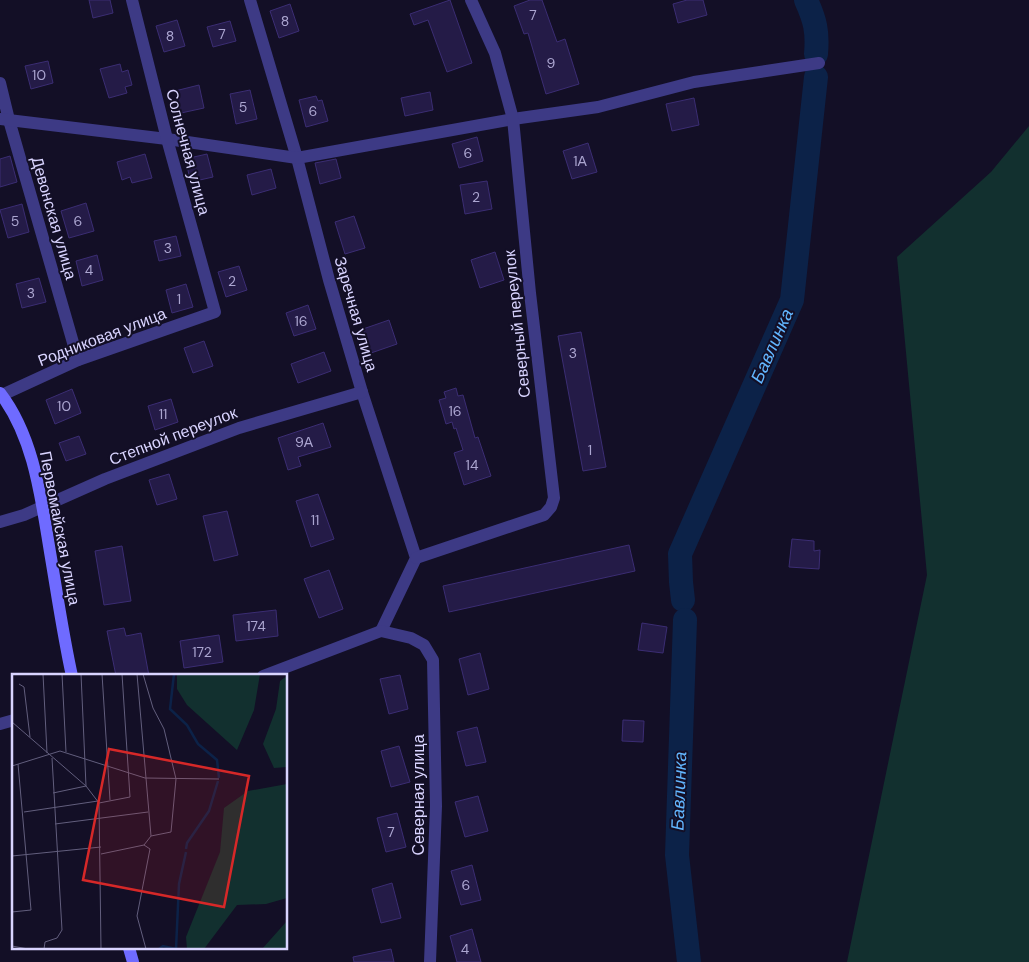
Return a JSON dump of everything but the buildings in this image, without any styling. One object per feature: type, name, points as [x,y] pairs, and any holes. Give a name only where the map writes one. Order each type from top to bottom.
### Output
[{"type":"street","name":"Солнечная улица","points":[[132,0],[167,138],[215,312]]},
{"type":"street","name":"Заречная улица","points":[[250,0],[297,158],[329,280],[362,392],[416,558]]},
{"type":"street","name":"Северный переулок","points":[[416,558],[544,515],[551,507],[554,498],[530,293],[513,119],[495,53],[471,0]]},
{"type":"street","points":[[4,119],[167,138],[297,158],[513,119],[598,107],[694,82],[819,63]]},
{"type":"street","name":"Девонская улица","points":[[0,83],[4,119],[78,360]]},
{"type":"street","name":"Родниковая улица","points":[[1,394],[78,360],[215,312]]},
{"type":"street","name":"Степной переулок","points":[[0,522],[42,508],[105,479],[240,428],[362,392]]},
{"type":"street","name":"Первомайская улица","points":[[1,394],[17,420],[29,450],[42,508],[72,674]]},
{"type":"street","points":[[268,674],[381,630],[416,558]]},
{"type":"street","name":"Северная улица","points":[[381,630],[412,638],[424,645],[429,651],[432,660],[436,806],[430,962]]},
{"type":"green space","points":[[1029,126],[1029,962],[847,962],[927,575],[897,257],[991,172]]},
{"type":"waterway","name":"Бавлинка","points":[[806,0],[815,26],[817,39],[816,54]]},
{"type":"waterway","name":"Бавлинка","points":[[683,600],[680,554],[792,300],[816,77]]},
{"type":"waterway","name":"Бавлинка","points":[[685,620],[677,855],[689,962]]}]
